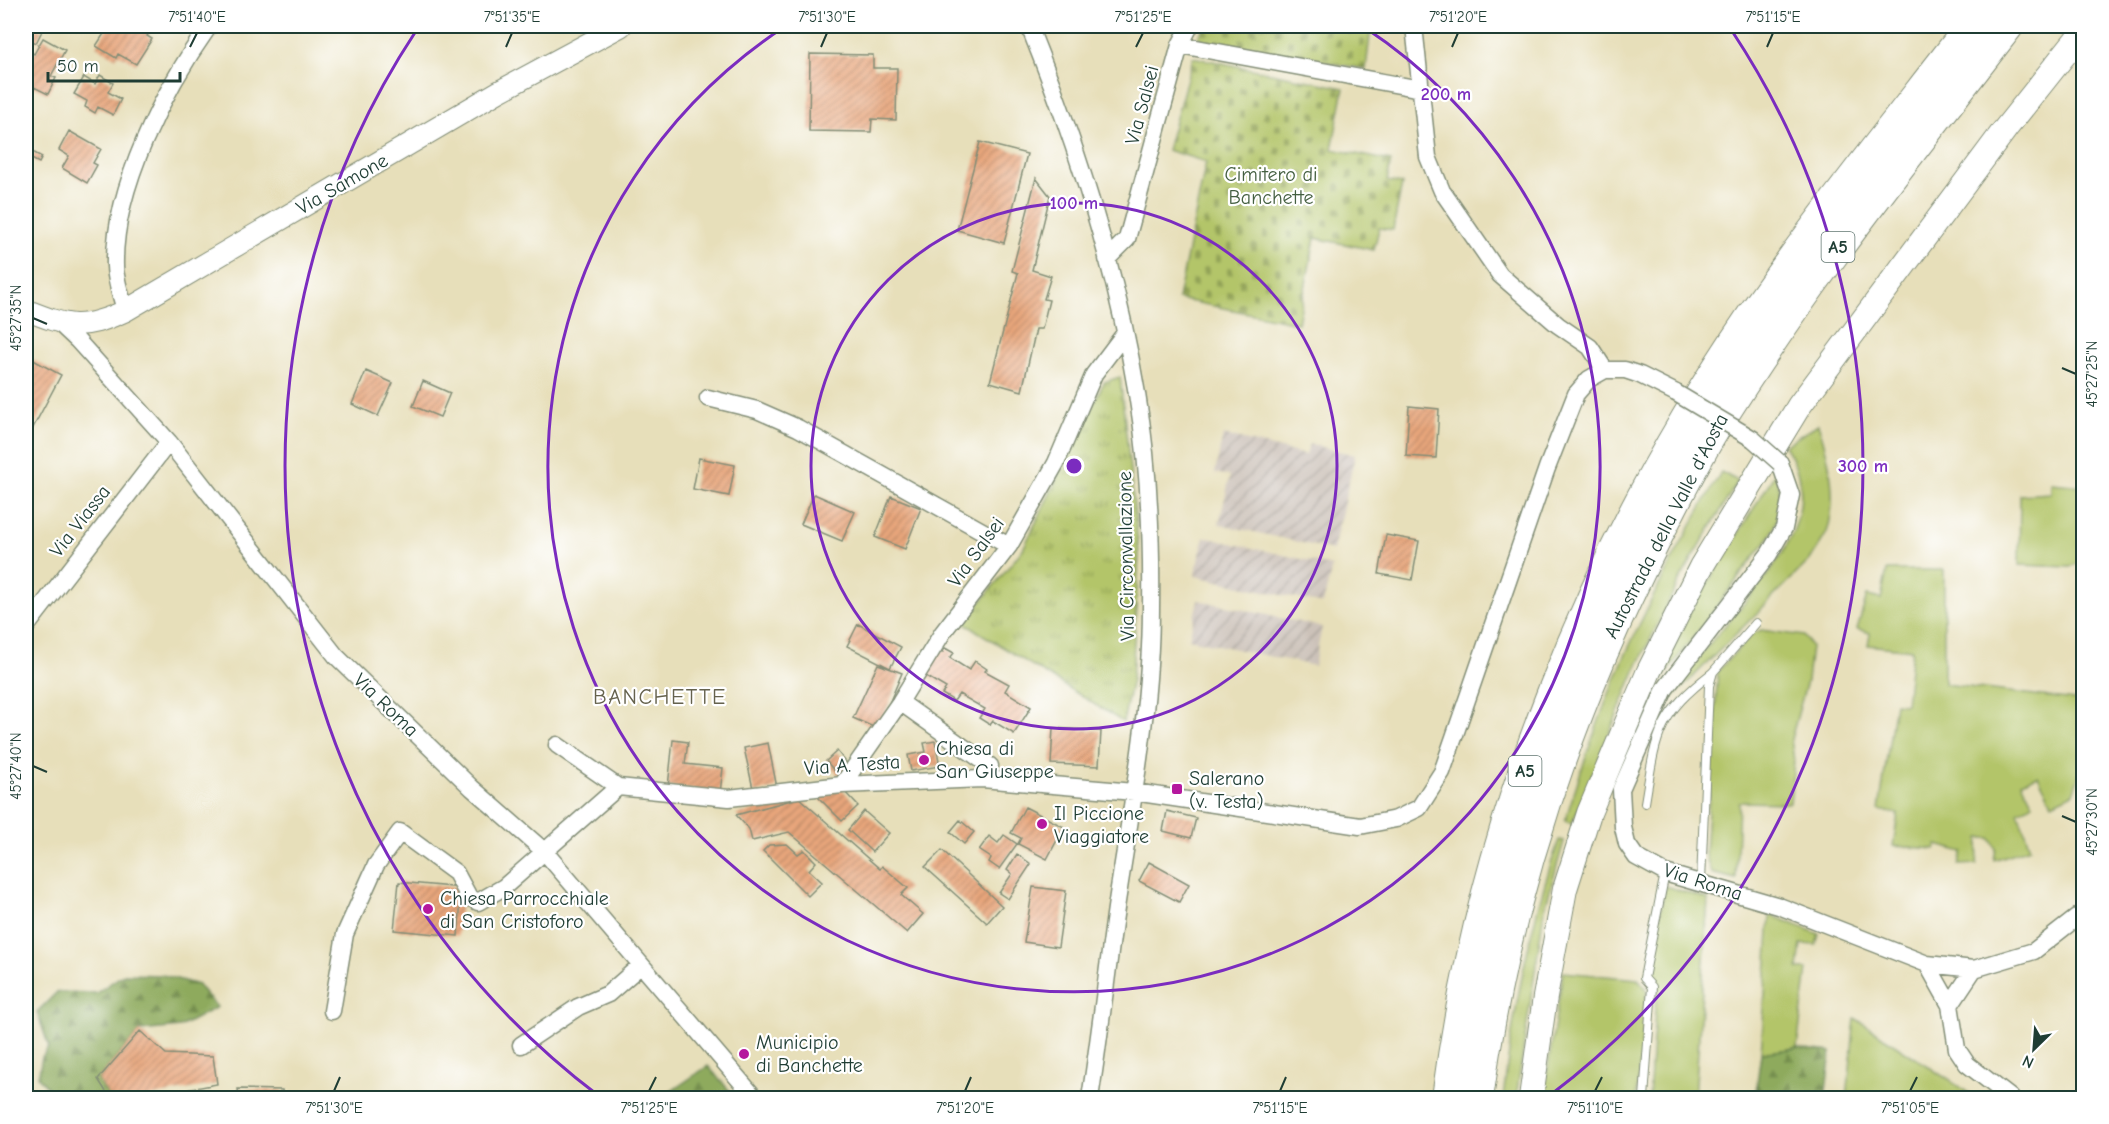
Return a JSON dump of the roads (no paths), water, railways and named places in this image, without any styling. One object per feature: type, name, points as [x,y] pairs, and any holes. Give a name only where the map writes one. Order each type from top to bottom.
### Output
[{"type":"highway","name":"Autostrada della Valle d'Aosta","points":[[1448,1098],[1466,988],[1503,841],[1546,713],[1603,581],[1685,426],[1752,317],[1972,26]]},
{"type":"highway","name":"Autostrada della Valle d'Aosta","points":[[1477,1098],[1510,927],[1536,833],[1571,725],[1628,592],[1711,434],[1770,342],[1822,268],[2007,26]]},
{"type":"main road","points":[[1531,1098],[1549,976],[1565,889],[1575,856],[1589,813],[1649,671],[1701,567],[1799,406],[2006,128],[2084,30]]},
{"type":"street","points":[[125,310],[115,267],[122,209],[145,140],[168,90],[209,26]]},
{"type":"street","name":"Via Samone","points":[[59,323],[96,324],[125,310],[498,92],[621,26]]},
{"type":"street","name":"Via Circonvallazione","points":[[1029,26],[1071,136],[1107,259],[1138,396],[1148,493],[1151,609],[1146,691],[1134,792],[1090,1098]]},
{"type":"street","name":"Via Salsei","points":[[1107,259],[1127,239],[1180,45],[1190,26]]},
{"type":"street","points":[[1414,26],[1428,157],[1442,191],[1500,275],[1558,325],[1590,347],[1605,370]]},
{"type":"street","points":[[1180,45],[1421,89]]},
{"type":"street","name":"Via Roma","points":[[26,310],[59,323],[77,340],[169,442],[240,530],[336,656],[472,788],[544,851],[755,1098]]},
{"type":"street","name":"Via Salsei","points":[[842,784],[900,702],[943,632],[1010,546],[1056,463],[1094,374],[1125,333]]},
{"type":"street","name":"Via Roma","points":[[1605,370],[1625,370],[1640,375],[1676,393],[1753,439],[1780,463],[1791,495],[1784,528],[1769,554],[1665,689],[1621,789],[1627,844],[1636,857],[1665,873],[1779,906],[1927,964],[1974,969],[2034,951],[2084,912]]},
{"type":"street","name":"Via A. Testa","points":[[618,787],[729,798],[842,784],[982,779],[1134,792],[1360,826],[1396,819],[1419,808],[1442,772],[1567,414],[1576,394],[1589,379],[1605,370]]},
{"type":"street","points":[[708,398],[757,410],[798,428],[1010,546]]},
{"type":"street","name":"Via Viassa","points":[[26,627],[169,442]]},
{"type":"street","points":[[900,702],[990,766],[982,779]]},
{"type":"street","points":[[332,1011],[345,934],[376,865],[400,832],[456,873],[469,897],[478,902],[504,887],[618,787],[557,745]]},
{"type":"street","points":[[1927,964],[1950,1005],[1957,1049],[1967,1064],[2011,1098]]},
{"type":"street","points":[[521,1045],[579,1007],[608,994],[641,965]]},
{"type":"street","points":[[1950,1005],[1974,969]]},
{"type":"lane","points":[[1645,803],[1654,745],[1669,712],[1687,692],[1713,672],[1756,623]]},
{"type":"lane","points":[[1701,882],[1709,686],[1713,672]]},
{"type":"lane","points":[[1644,1098],[1652,987],[1644,978],[1665,873]]},
{"type":"place","name":"Chiesa di San Giuseppe","points":[[924,760]]},
{"type":"place","name":"Salerano (v. Testa)","points":[[1177,789]]},
{"type":"place","name":"Il Piccione Viaggiatore","points":[[1042,824]]},
{"type":"place","name":"Chiesa Parrocchiale di San Cristoforo","points":[[428,909]]},
{"type":"place","name":"Municipio di Banchette","points":[[744,1054]]},
{"type":"district","name":"BANCHETTE","points":[[660,697]]},
{"type":"park label","name":"Cimitero di Banchette","points":[[1271,186]]}]
